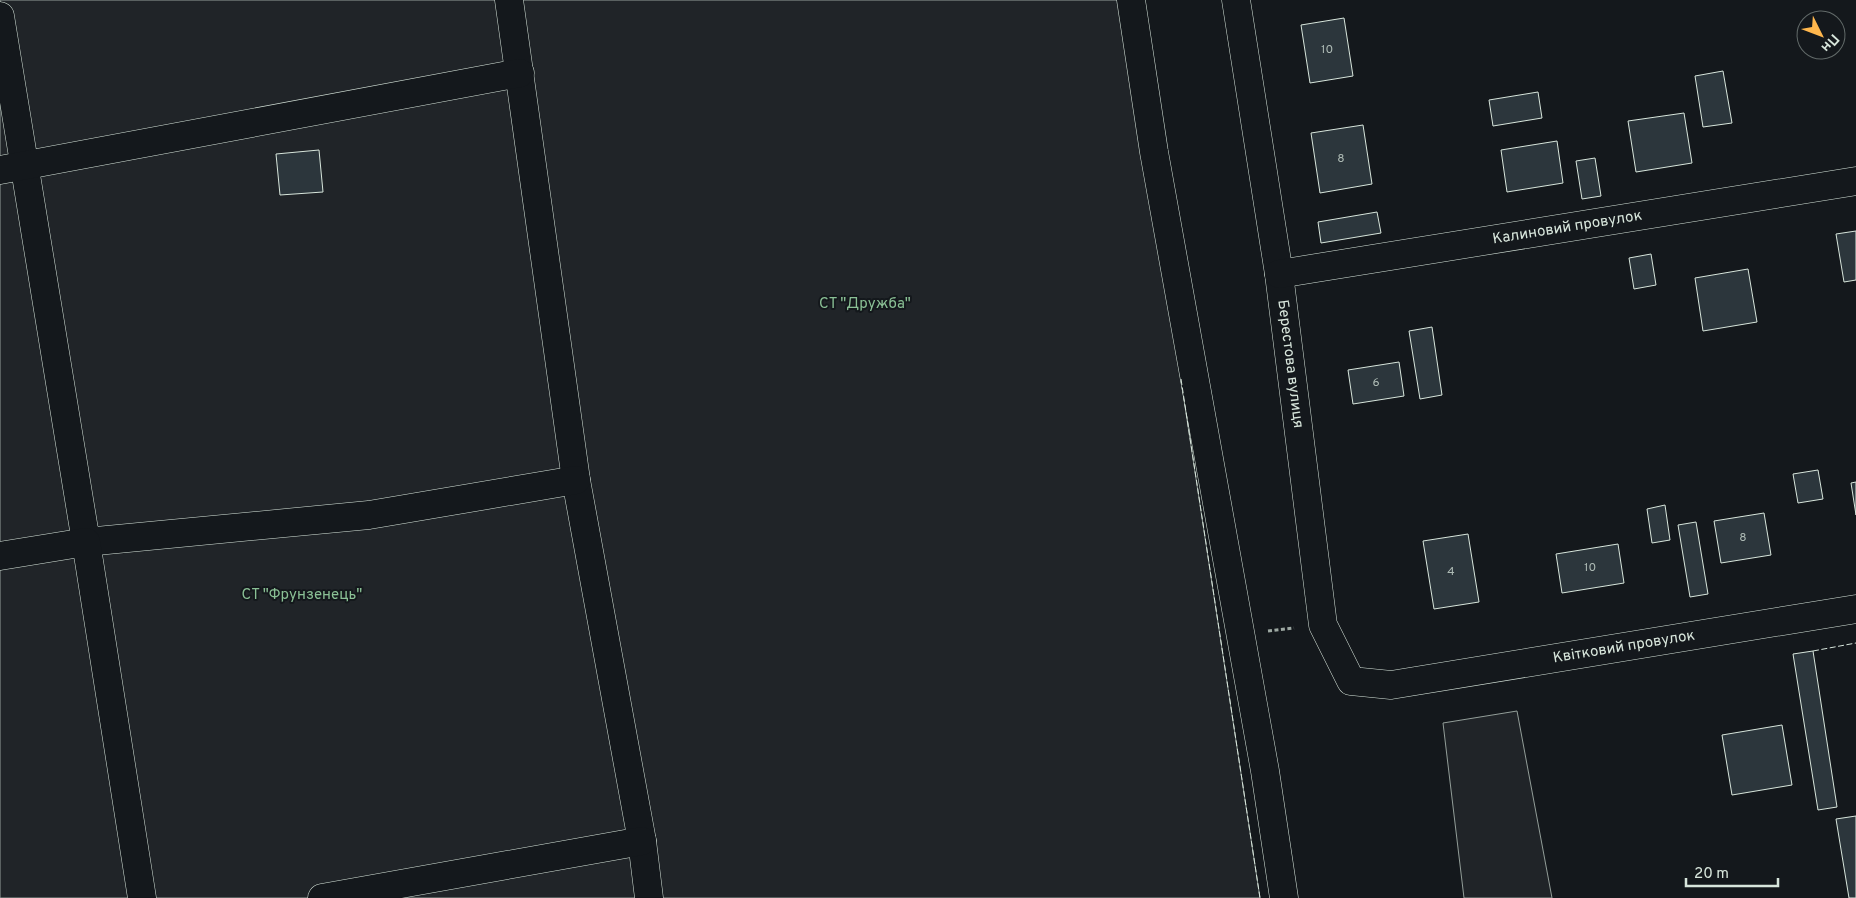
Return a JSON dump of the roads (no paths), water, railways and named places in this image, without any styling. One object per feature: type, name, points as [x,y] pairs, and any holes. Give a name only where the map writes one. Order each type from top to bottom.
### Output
[{"type":"street","points":[[510,0],[576,480],[642,841],[649,898]]},
{"type":"street","points":[[1131,0],[1154,152],[1265,771],[1284,898]]},
{"type":"street","name":"Берестова вулиця","points":[[1236,0],[1279,274],[1323,625],[1350,681],[1391,685]]},
{"type":"street","points":[[0,16],[13,168],[86,542],[142,898]]},
{"type":"street","points":[[13,168],[520,73]]},
{"type":"street","name":"Калиновий провулок","points":[[1279,274],[1856,181]]},
{"type":"street","points":[[0,556],[86,542],[369,516],[576,480]]},
{"type":"street","name":"Квітковий провулок","points":[[1391,685],[1856,609]]},
{"type":"street","points":[[322,898],[642,841]]},
{"type":"park label","name":"СТ \"Дружба\"","points":[[865,304]]},
{"type":"park label","name":"СТ \"Фрунзенець\"","points":[[302,595]]}]
